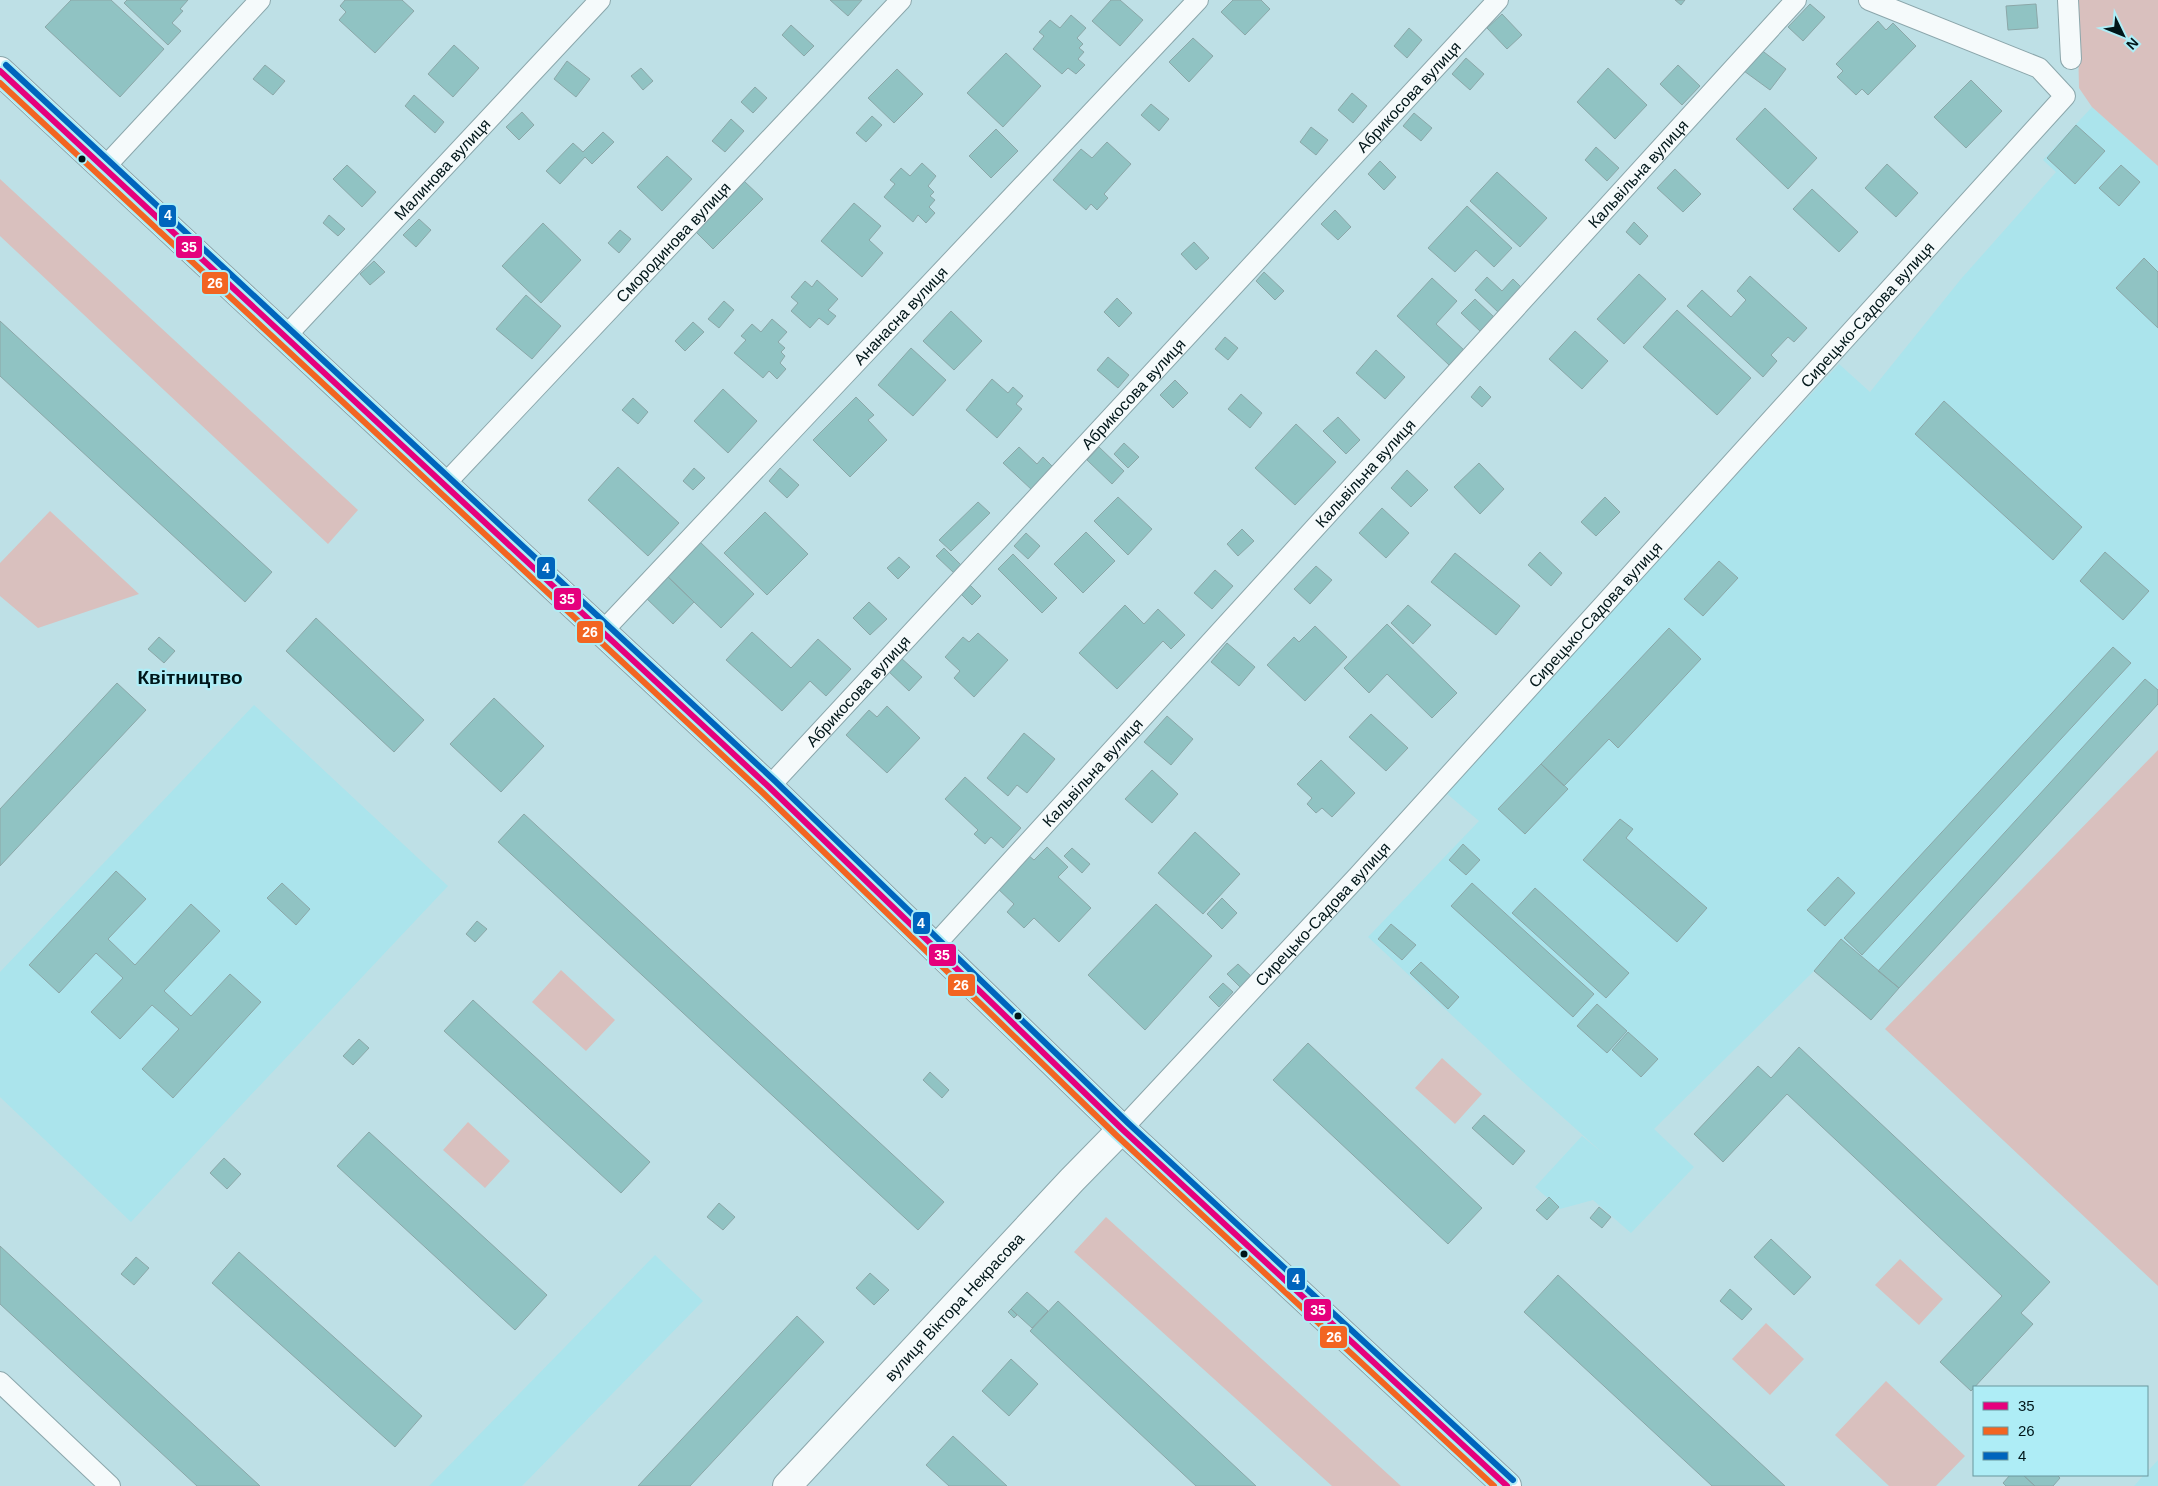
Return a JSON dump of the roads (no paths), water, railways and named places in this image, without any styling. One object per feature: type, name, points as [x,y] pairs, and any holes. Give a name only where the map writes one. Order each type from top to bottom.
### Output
[{"type":"main road","points":[[0,71],[103,169],[769,787],[1122,1129],[1507,1486]]},
{"type":"main road","name":"вулиця Віктора Некрасова","points":[[787,1486],[1065,1187],[1122,1129]]},
{"type":"street","points":[[103,169],[260,0]]},
{"type":"street","name":"Малинова вулиця","points":[[285,337],[600,0]]},
{"type":"street","name":"Смородинова вулиця","points":[[444,486],[901,0]]},
{"type":"street","name":"Ананасна вулиця","points":[[602,632],[1198,0]]},
{"type":"street","name":"Абрикосова вулиця","points":[[769,787],[1498,0]]},
{"type":"street","name":"Кальвільна вулиця","points":[[934,946],[1796,0]]},
{"type":"street","name":"Сирецько-Садова вулиця","points":[[1122,1129],[1364,868],[2065,96],[2039,68],[1869,0]]},
{"type":"street","points":[[2068,0],[2071,59]]},
{"type":"street","points":[[0,1382],[110,1486]]},
{"type":"district","name":"Квітництво","points":[[190,677]]}]
